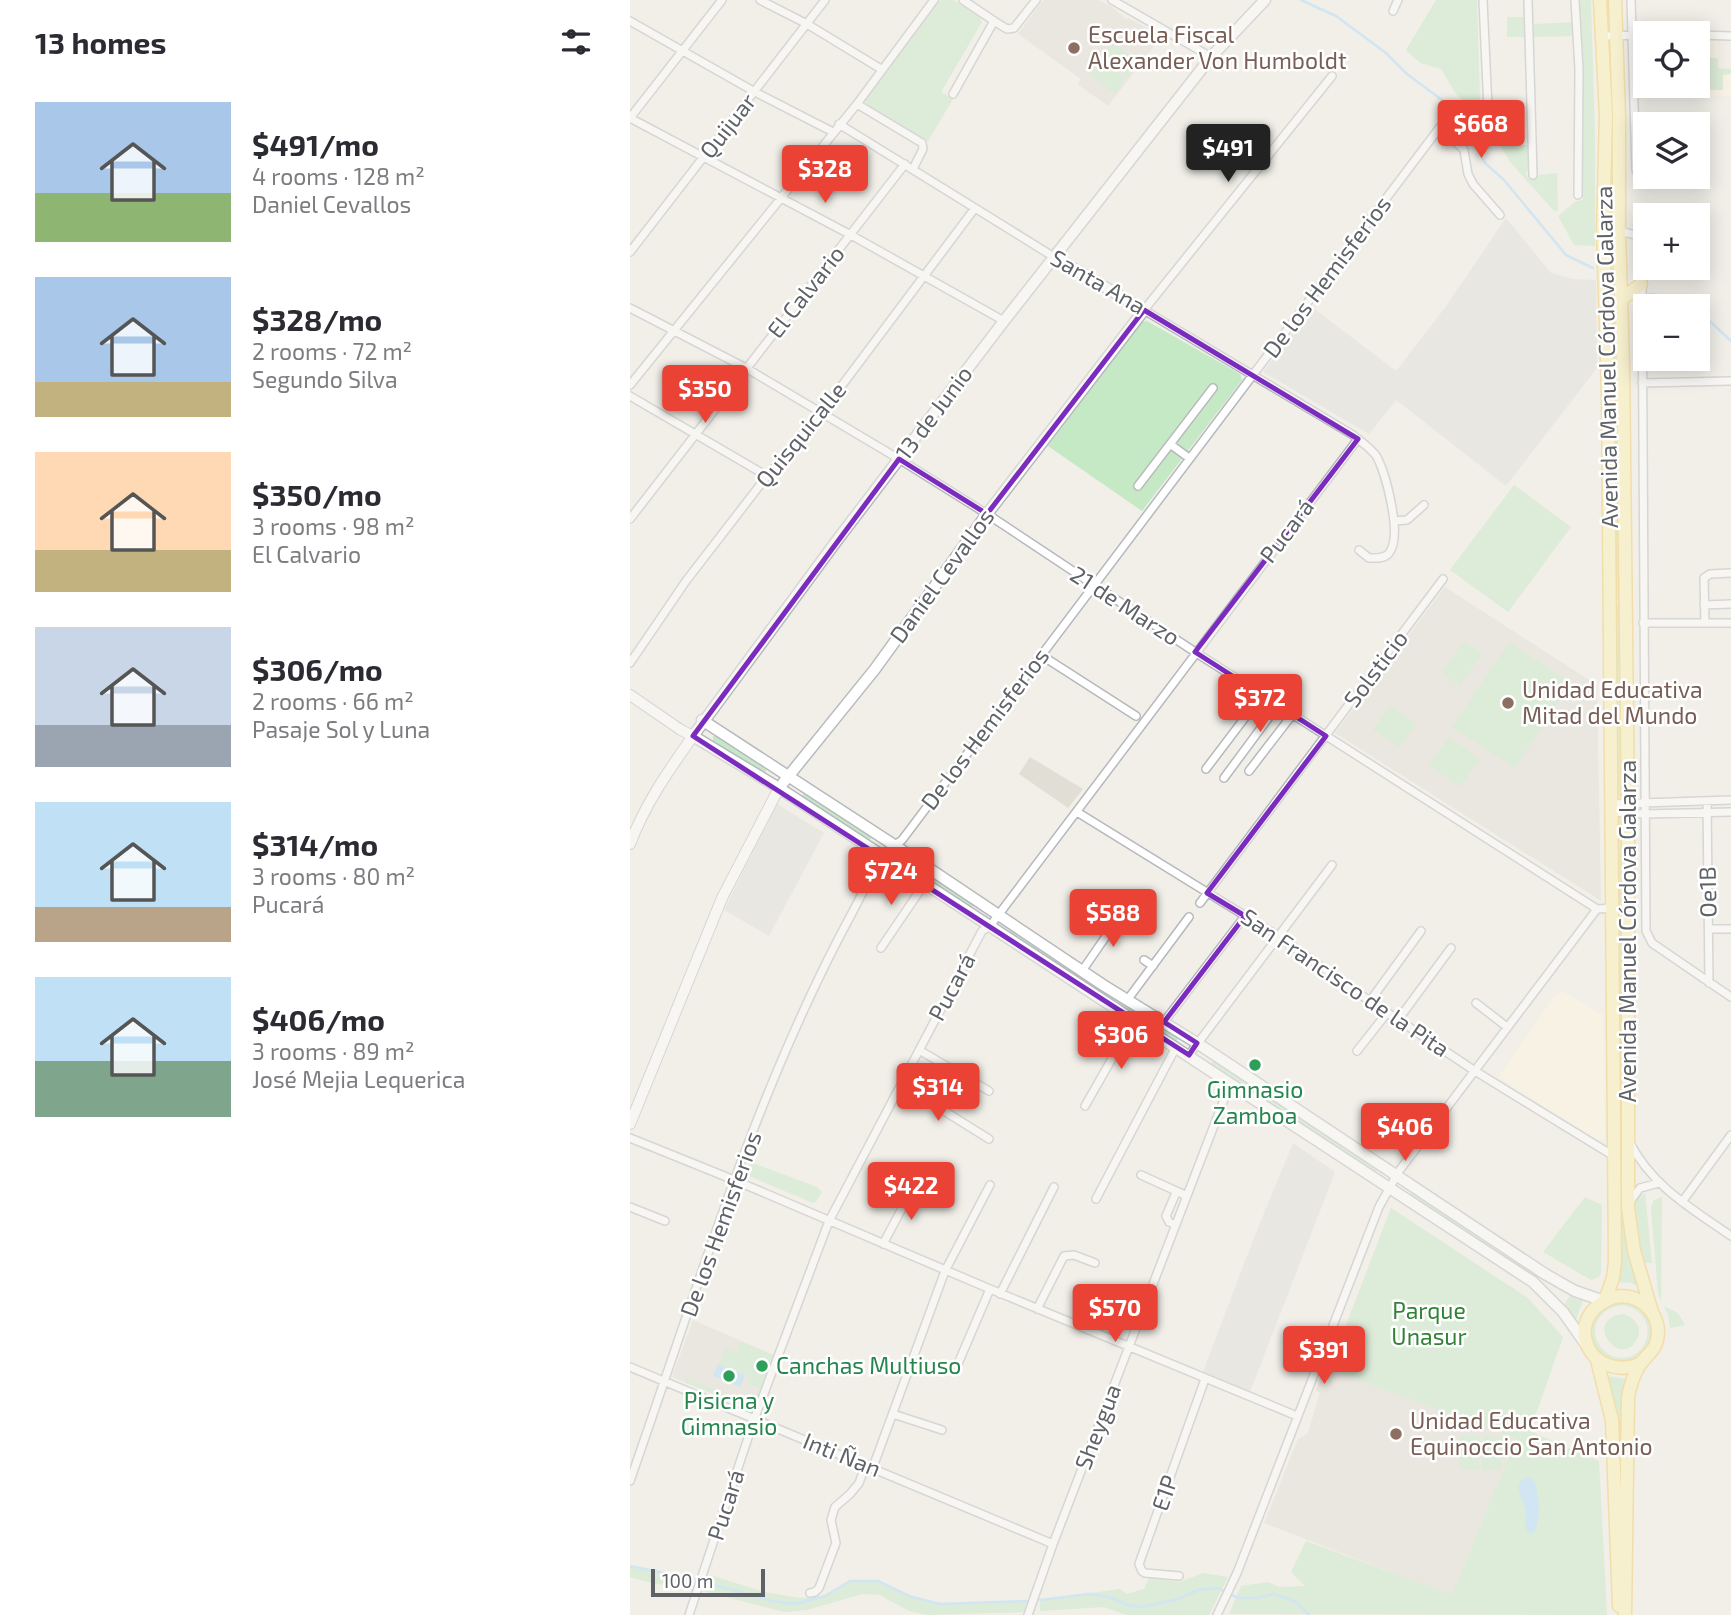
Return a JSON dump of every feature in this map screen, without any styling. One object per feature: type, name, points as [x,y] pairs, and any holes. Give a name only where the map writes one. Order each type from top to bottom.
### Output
[{"type":"main road","name":"13 de Junio","points":[[693,736],[702,720],[1004,321],[1211,57],[1265,0]]},
{"type":"main road","name":"Avenida Manuel Córdova Galarza","points":[[1600,0],[1606,115],[1600,288],[1607,370],[1614,908],[1612,1155],[1615,1262],[1605,1301]]},
{"type":"main road","name":"Avenida Manuel Córdova Galarza","points":[[1615,0],[1625,508],[1628,1208],[1634,1251],[1652,1312]]},
{"type":"main road","name":"Santa Ana","points":[[1054,257],[1144,310]]},
{"type":"main road","points":[[1621,300],[1642,284]]},
{"type":"main road","name":"Daniel Cevallos","points":[[779,788],[875,669],[987,514],[1144,310]]},
{"type":"main road","points":[[1609,603],[1625,603]]},
{"type":"main road","points":[[702,720],[1082,971],[1198,1043],[1558,1282],[1605,1301]]},
{"type":"main road","points":[[693,736],[779,788],[1533,1282],[1563,1312],[1597,1360],[1612,1420],[1621,1510],[1625,1615]]},
{"type":"main road","points":[[1587,1345],[1587,1321],[1592,1310],[1605,1301],[1613,1297],[1630,1297],[1652,1312],[1657,1325],[1656,1344],[1650,1356],[1640,1364],[1618,1369],[1597,1360]]},
{"type":"main road","points":[[1619,1615],[1621,1510],[1628,1397],[1640,1364]]},
{"type":"street","points":[[722,0],[630,118],[925,275],[1004,321]]},
{"type":"street","points":[[760,0],[807,24],[881,69]]},
{"type":"street","name":"Quijuar","points":[[630,252],[825,0]]},
{"type":"street","points":[[630,385],[857,104],[933,0]]},
{"type":"street","points":[[963,0],[1007,29],[1014,28],[1036,0]]},
{"type":"street","points":[[1112,0],[1211,57]]},
{"type":"street","points":[[1393,10],[1398,0]]},
{"type":"street","points":[[1483,0],[1488,109]]},
{"type":"street","points":[[1528,0],[1533,175]]},
{"type":"street","points":[[1575,0],[1578,195]]},
{"type":"street","points":[[1632,0],[1633,21]]},
{"type":"street","points":[[953,94],[994,21]]},
{"type":"street","points":[[630,22],[833,132]]},
{"type":"street","points":[[1603,36],[1633,35]]},
{"type":"street","points":[[1710,35],[1731,36]]},
{"type":"street","name":"Daniel Cevallos","points":[[1144,310],[1332,75]]},
{"type":"street","name":"El Calvario","points":[[630,519],[923,146],[857,104]]},
{"type":"street","name":"Santa Ana","points":[[839,124],[1054,257]]},
{"type":"street","name":"De los Hemisferios","points":[[630,1481],[734,1180],[824,965],[883,856],[902,840],[1440,127],[1464,150],[1468,174],[1473,184],[1500,215]]},
{"type":"street","name":"Quisquicalle","points":[[630,663],[686,581],[767,476],[822,412],[975,208]]},
{"type":"street","points":[[1619,231],[1640,236],[1642,294]]},
{"type":"street","name":"21 de Marzo","points":[[630,308],[746,368],[899,459],[1292,715],[1597,909]]},
{"type":"street","name":"Santa Ana","points":[[1144,310],[1357,439],[1377,458],[1394,521]]},
{"type":"street","points":[[1623,364],[1633,364]]},
{"type":"street","points":[[1642,371],[1647,936],[1652,943],[1731,997]]},
{"type":"street","points":[[1642,383],[1730,381]]},
{"type":"street","points":[[1138,486],[1213,388]]},
{"type":"street","points":[[630,396],[767,476]]},
{"type":"street","name":"Pucará","points":[[689,1615],[754,1420],[829,1221],[982,932],[1077,812],[1357,439]]},
{"type":"street","points":[[1170,444],[1189,458]]},
{"type":"street","points":[[1359,550],[1369,558],[1384,558],[1390,553],[1394,521],[1407,520],[1424,505]]},
{"type":"street","points":[[1625,508],[1642,508]]},
{"type":"street","points":[[1705,623],[1706,575],[1731,573]]},
{"type":"street","name":"Solsticio","points":[[1200,902],[1443,579]]},
{"type":"street","points":[[1704,605],[1731,604]]},
{"type":"street","points":[[1643,623],[1731,622]]},
{"type":"street","points":[[1041,655],[1136,716]]},
{"type":"street","points":[[630,695],[693,736]]},
{"type":"street","points":[[1206,769],[1262,695]]},
{"type":"street","points":[[1224,778],[1278,705]]},
{"type":"street","points":[[1249,771],[1292,715]]},
{"type":"street","name":"13 de Junio","points":[[630,844],[637,825],[662,779],[693,736]]},
{"type":"street","name":"Daniel Cevallos","points":[[630,1124],[722,898],[779,788]]},
{"type":"street","points":[[1612,808],[1628,808],[1644,802],[1731,800]]},
{"type":"street","name":"Oe1B","points":[[1707,801],[1709,983]]},
{"type":"street","points":[[1628,808],[1644,814],[1731,812]]},
{"type":"street","name":"San Francisco de la Pita","points":[[1077,812],[1278,936],[1475,1071],[1612,1155]]},
{"type":"street","points":[[1189,1055],[1332,865]]},
{"type":"street","points":[[881,948],[925,883]]},
{"type":"street","points":[[1218,1613],[1379,1207],[1389,1188],[1597,909],[1614,908]]},
{"type":"street","points":[[1082,971],[1122,913]]},
{"type":"street","points":[[1164,1022],[1245,916]]},
{"type":"street","points":[[1128,999],[1189,917]]},
{"type":"street","points":[[1709,929],[1731,929]]},
{"type":"street","points":[[1370,1001],[1421,931]]},
{"type":"street","points":[[1398,1020],[1451,948]]},
{"type":"street","points":[[1144,960],[1153,966]]},
{"type":"street","points":[[1476,1003],[1507,1027]]},
{"type":"street","points":[[1357,1051],[1387,1013]]},
{"type":"street","points":[[1085,1107],[1134,1020]]},
{"type":"street","points":[[1096,1199],[1176,1047]]},
{"type":"street","points":[[919,1050],[989,1091]]},
{"type":"street","points":[[901,1084],[989,1139]]},
{"type":"street","name":"Sheygua","points":[[1028,1615],[1230,1084]]},
{"type":"street","points":[[1682,1202],[1731,1135]]},
{"type":"street","points":[[630,1139],[1297,1416]]},
{"type":"street","points":[[1629,1140],[1642,1164],[1658,1184],[1731,1236]]},
{"type":"street","points":[[1141,1175],[1187,1196]]},
{"type":"street","points":[[1628,1208],[1640,1188],[1658,1184]]},
{"type":"street","points":[[810,1593],[819,1588],[836,1543],[831,1520],[835,1507],[850,1494],[869,1466],[893,1413],[945,1270],[990,1185]]},
{"type":"street","points":[[883,1244],[914,1186]]},
{"type":"street","points":[[1000,1294],[1054,1187]]},
{"type":"street","points":[[1175,1195],[1166,1216],[1169,1222],[1176,1225]]},
{"type":"street","points":[[630,1207],[665,1221]]},
{"type":"street","points":[[1037,1309],[1064,1256],[1074,1255],[1095,1263]]},
{"type":"street","points":[[957,1366],[990,1289]]},
{"type":"street","name":"Inti Ñan","points":[[630,1367],[1053,1544]]},
{"type":"street","name":"E1P","points":[[1180,1576],[1145,1573],[1139,1564],[1205,1379]]},
{"type":"street","points":[[893,1413],[942,1430]]},
{"type":"highlighted area","points":[[1144,310],[1358,439],[1195,652],[1326,736],[1207,893],[1245,916],[1164,1022],[1197,1043],[1189,1055],[693,736],[899,459],[987,514]]},
{"type":"shaded area","points":[[1043,0],[1098,0],[1111,6],[1127,20],[1128,18],[1162,36],[1108,106],[1077,84],[1081,79],[1018,34]]},
{"type":"shaded area","points":[[1710,40],[1718,40],[1718,68],[1731,69],[1731,96],[1710,96]]},
{"type":"shaded area","points":[[1506,218],[1551,273],[1573,279],[1596,280],[1597,368],[1506,486],[1396,400],[1369,434],[1263,372],[1312,307],[1396,371],[1444,309]]},
{"type":"shaded area","points":[[1445,587],[1597,685],[1601,901],[1335,733]]},
{"type":"shaded area","points":[[1030,757],[1083,789],[1068,808],[1019,774]]},
{"type":"shaded area","points":[[777,804],[824,833],[769,936],[724,910]]},
{"type":"shaded area","points":[[1562,991],[1603,1013],[1605,1138],[1600,1141],[1498,1077],[1554,997]]},
{"type":"shaded area","points":[[1293,1143],[1335,1172],[1250,1392],[1203,1372]]},
{"type":"shaded area","points":[[693,1320],[776,1356],[756,1412],[672,1377]]},
{"type":"shaded area","points":[[1324,1367],[1516,1439],[1452,1596],[1264,1523],[1298,1439],[1308,1433],[1320,1392],[1316,1391]]},
{"type":"green space","points":[[940,0],[954,0],[982,22],[941,92],[953,99],[928,141],[868,106],[865,101]]},
{"type":"green space","points":[[1436,0],[1477,0],[1480,101],[1486,118],[1493,118],[1500,131],[1503,131],[1504,145],[1530,145],[1531,163],[1526,174],[1528,178],[1533,180],[1539,175],[1557,173],[1558,211],[1554,211],[1510,162],[1485,120],[1456,94],[1441,69],[1420,63],[1406,50]]},
{"type":"green space","points":[[1578,0],[1591,0],[1595,246],[1574,245],[1558,216],[1576,201],[1583,200]]},
{"type":"green space","points":[[1507,17],[1525,17],[1525,37],[1507,37]]},
{"type":"green space","points":[[1574,22],[1574,36],[1534,37],[1534,24]]},
{"type":"green space","points":[[1608,39],[1614,39],[1620,599],[1613,599],[1607,247]]},
{"type":"green space","points":[[1113,43],[1138,62],[1127,77],[1102,59]]},
{"type":"green space","points":[[1710,58],[1718,58],[1718,68],[1731,69],[1731,74],[1723,75],[1723,90],[1710,90]]},
{"type":"green space","points":[[1101,60],[1126,78],[1115,94],[1090,75]]},
{"type":"green space","points":[[1147,321],[1240,374],[1242,380],[1142,511],[1048,446],[1141,322]]},
{"type":"green space","points":[[1514,485],[1571,527],[1508,612],[1450,570]]},
{"type":"green space","points":[[1613,605],[1620,605],[1622,802],[1617,783]]},
{"type":"green space","points":[[1464,641],[1482,654],[1460,686],[1442,673]]},
{"type":"green space","points":[[1509,642],[1571,683],[1515,768],[1452,727]]},
{"type":"green space","points":[[1390,706],[1416,724],[1399,747],[1373,730]]},
{"type":"green space","points":[[713,736],[767,769],[764,774],[713,741]]},
{"type":"green space","points":[[1449,737],[1480,759],[1460,787],[1429,765]]},
{"type":"green space","points":[[804,793],[872,837],[869,841],[801,798]]},
{"type":"green space","points":[[1617,815],[1622,815],[1626,1124],[1641,1288],[1632,1283],[1616,1282]]},
{"type":"green space","points":[[910,861],[974,904],[971,909],[907,866]]},
{"type":"green space","points":[[1012,928],[1179,1037],[1176,1042],[1008,933]]},
{"type":"green space","points":[[1214,1060],[1378,1169],[1375,1173],[1210,1065]]},
{"type":"green space","points":[[753,1163],[817,1187],[822,1192],[813,1203],[751,1177],[747,1173]]},
{"type":"green space","points":[[1411,1192],[1541,1276],[1538,1281],[1408,1196]]},
{"type":"green space","points":[[1645,1193],[1652,1263],[1643,1263],[1634,1205],[1636,1199]]},
{"type":"green space","points":[[1585,1197],[1602,1205],[1601,1272],[1599,1277],[1591,1280],[1543,1252]]},
{"type":"green space","points":[[1662,1197],[1661,1301],[1658,1293],[1651,1207],[1654,1200]]},
{"type":"green space","name":"Parque Unasur","points":[[1391,1208],[1528,1298],[1563,1337],[1530,1431],[1599,1461],[1607,1615],[1229,1614],[1241,1586],[1268,1582],[1279,1587],[1305,1586],[1291,1572],[1306,1541],[1452,1595],[1516,1439],[1329,1369]]},
{"type":"green space","points":[[1570,1296],[1583,1300],[1576,1320],[1563,1306]]},
{"type":"green space","points":[[1623,1301],[1638,1307],[1647,1316],[1651,1327],[1651,1339],[1646,1350],[1638,1358],[1626,1362],[1612,1360],[1599,1351],[1591,1334],[1597,1314],[1616,1302]],"holes":[[[1623,1305],[1636,1310],[1644,1318],[1647,1327],[1643,1346],[1637,1353],[1627,1357],[1609,1354],[1596,1338],[1596,1325],[1601,1315]]]},
{"type":"green space","points":[[1664,1306],[1678,1313],[1685,1325],[1670,1328]]},
{"type":"green space","points":[[1623,1314],[1634,1320],[1639,1335],[1630,1347],[1622,1349],[1608,1340],[1605,1325],[1611,1318]]},
{"type":"green space","points":[[740,1342],[773,1355],[760,1388],[747,1384],[750,1376],[720,1364],[726,1347],[737,1352]]},
{"type":"green space","points":[[1606,1376],[1628,1379],[1621,1498],[1617,1421]]},
{"type":"green space","points":[[686,1378],[739,1400],[738,1403],[684,1382]]},
{"type":"green space","points":[[1459,1436],[1479,1436],[1479,1470],[1459,1470]]},
{"type":"green space","points":[[1483,1436],[1503,1437],[1502,1470],[1482,1470]]},
{"type":"green space","points":[[630,1566],[694,1579],[690,1587],[655,1584],[630,1577]]},
{"type":"green space","points":[[1203,1573],[1228,1577],[1209,1615],[1126,1615],[1104,1607],[1040,1611],[1040,1600],[1120,1589],[1127,1594],[1144,1589],[1149,1578],[1180,1582]]},
{"type":"green space","points":[[710,1575],[764,1592],[801,1598],[825,1596],[850,1581],[878,1581],[909,1596],[940,1604],[1027,1601],[1024,1612],[928,1615],[909,1611],[880,1595],[862,1594],[807,1610],[784,1612],[703,1591]]},
{"type":"water","name":"Pisicna y Gimnasio","points":[[718,1364],[745,1375],[740,1387],[713,1376]]},
{"type":"water","points":[[1531,1477],[1534,1482],[1538,1496],[1539,1514],[1533,1533],[1528,1532],[1525,1527],[1526,1511],[1518,1487],[1521,1480]]},
{"type":"waterway","points":[[1301,0],[1336,16],[1386,53],[1407,74],[1462,118],[1485,163],[1504,180],[1566,255],[1593,268]]},
{"type":"waterway","points":[[1710,321],[1731,341]]},
{"type":"waterway","points":[[630,1566],[694,1579]]},
{"type":"waterway","points":[[703,1582],[772,1601],[795,1604],[825,1596],[850,1581],[878,1581],[909,1596],[940,1604],[1027,1601]]},
{"type":"waterway","points":[[1040,1600],[1089,1594],[1142,1607],[1178,1599],[1198,1590],[1217,1588],[1238,1598],[1274,1594],[1296,1602],[1309,1615]]},
{"type":"place","name":"Escuela Fiscal Alexander Von Humboldt","points":[[1074,48]]},
{"type":"place","name":"Unidad Educativa Mitad del Mundo","points":[[1508,703]]},
{"type":"place","name":"Gimnasio Zamboa","points":[[1255,1065]]},
{"type":"place","name":"Canchas Multiuso","points":[[762,1366]]},
{"type":"place","name":"Pisicna y Gimnasio","points":[[729,1376]]},
{"type":"place","name":"Unidad Educativa Equinoccio San Antonio","points":[[1396,1434]]}]
